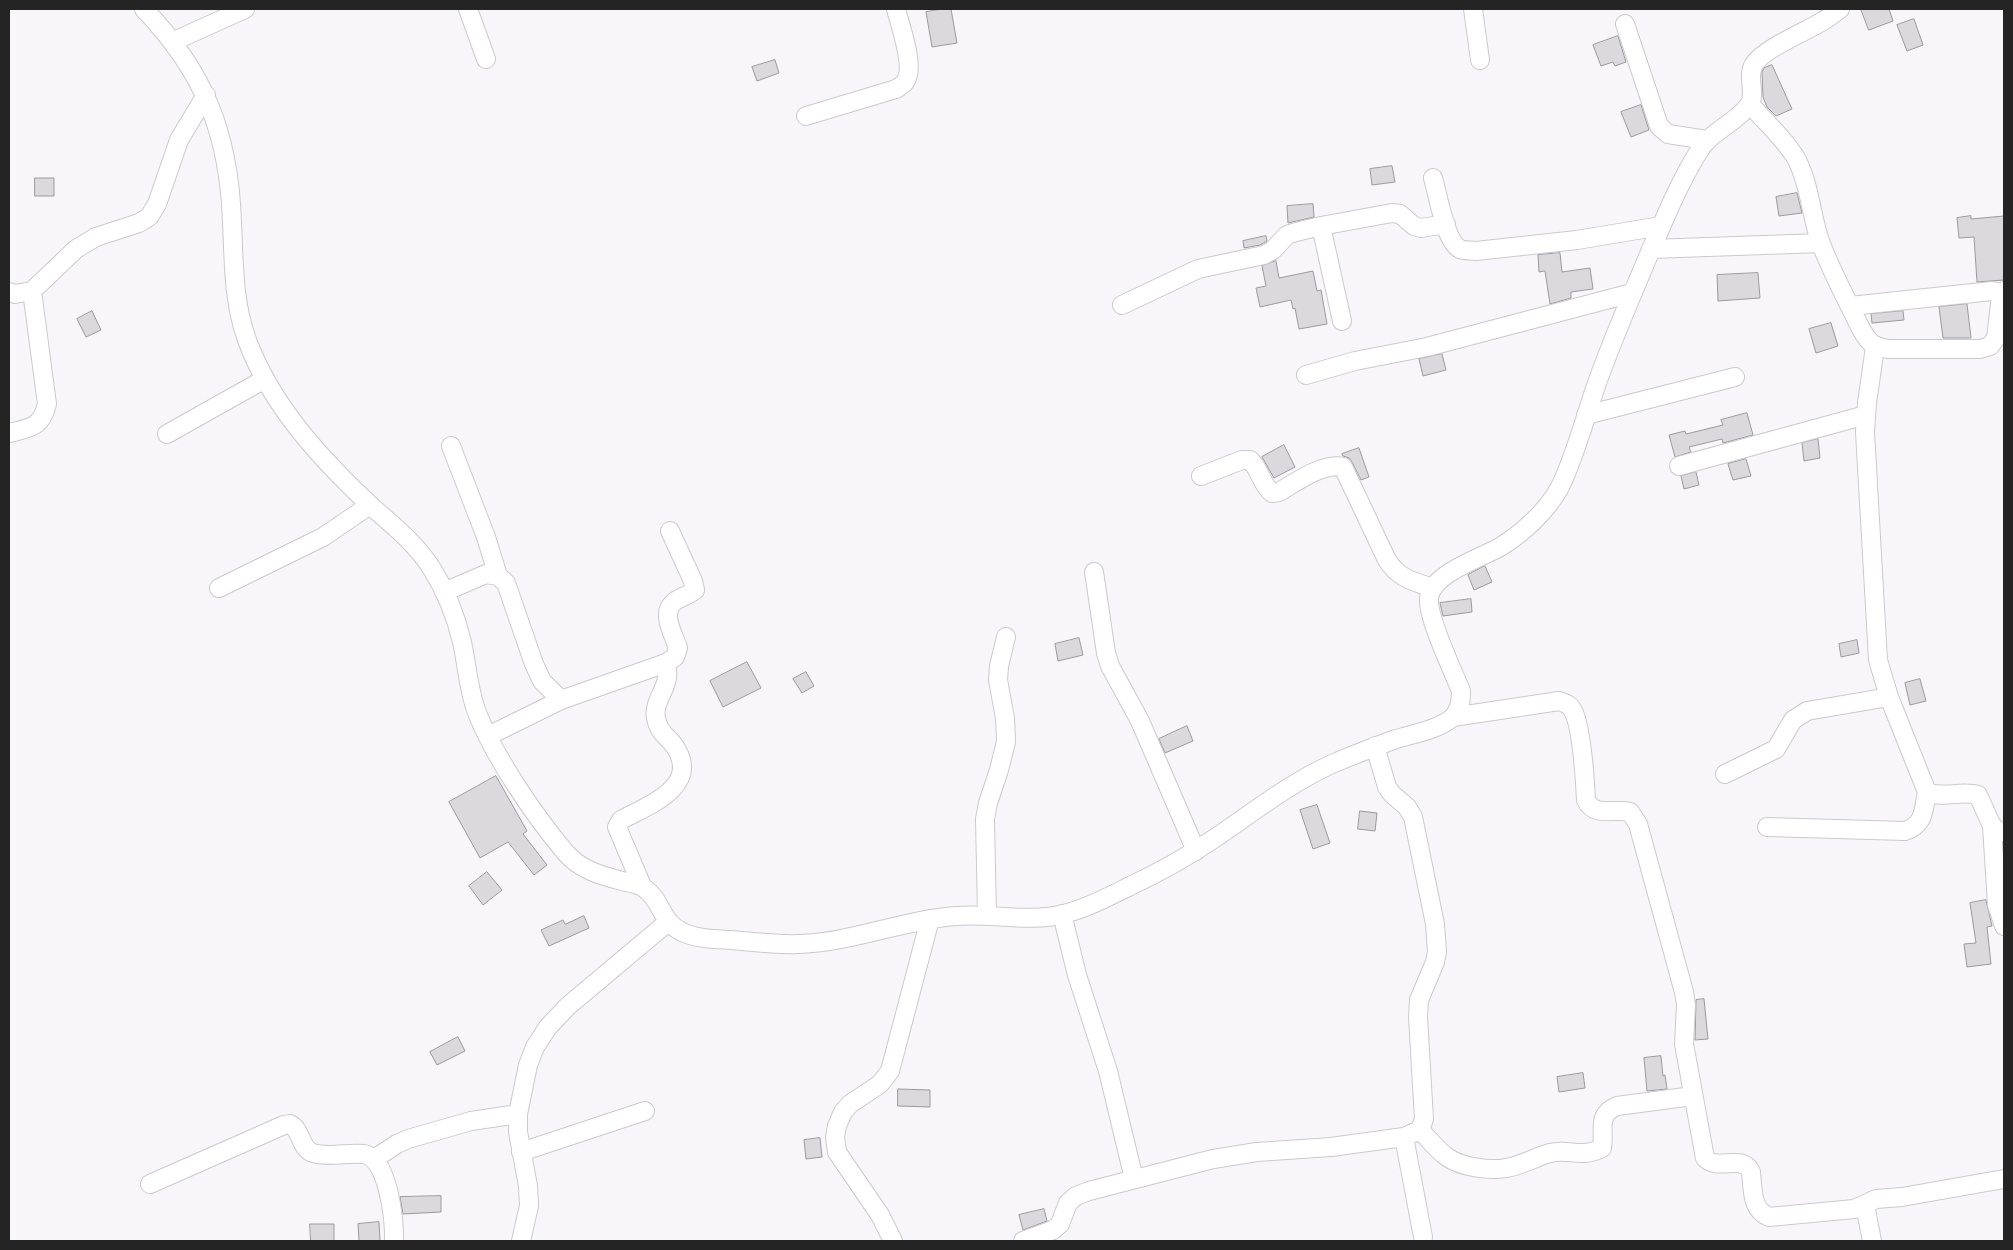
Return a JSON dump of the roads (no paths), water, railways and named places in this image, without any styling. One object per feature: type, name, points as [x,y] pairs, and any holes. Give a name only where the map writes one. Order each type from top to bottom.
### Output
[{"type":"street","points":[[144,9],[174,41],[192,69],[206,95],[220,132],[228,166],[232,218],[233,276],[239,312],[248,343],[265,379],[290,419],[327,463],[422,553],[444,592],[462,642],[467,679],[475,708],[488,736],[512,777],[551,835],[570,859],[592,873],[642,886]]},
{"type":"street","points":[[174,41],[245,9]]},
{"type":"street","points":[[468,9],[486,59]]},
{"type":"street","points":[[806,116],[896,89],[905,84],[910,73],[909,60],[896,9]]},
{"type":"street","points":[[1473,9],[1480,60]]},
{"type":"street","points":[[1453,717],[1461,704],[1461,691],[1432,616],[1429,598],[1433,588],[1444,576],[1500,546],[1534,521],[1556,494],[1568,470],[1611,345],[1632,293],[1670,205],[1699,151],[1707,140],[1750,104],[1752,95],[1750,78],[1754,64],[1766,53],[1840,9]]},
{"type":"street","points":[[1625,24],[1659,126],[1668,134],[1707,140]]},
{"type":"street","points":[[9,292],[15,294],[32,291],[76,249],[96,237],[139,223],[149,217],[157,204],[179,140],[206,95]]},
{"type":"street","points":[[1750,104],[1785,144],[1802,171],[1821,243],[1850,306],[1867,339],[1875,347],[1888,349],[1980,349],[2000,346],[2003,292],[1992,291],[1850,306]]},
{"type":"street","points":[[1433,178],[1453,244],[1461,250],[1577,240],[1661,226]]},
{"type":"street","points":[[1122,304],[1198,269],[1264,255],[1273,250],[1286,235],[1322,226],[1392,213],[1400,214],[1414,226],[1421,228],[1446,224]]},
{"type":"street","points":[[1322,226],[1342,321]]},
{"type":"street","points":[[1652,249],[1821,243]]},
{"type":"street","points":[[9,433],[32,427],[44,418],[47,404],[32,291]]},
{"type":"street","points":[[1306,374],[1355,361],[1427,348],[1632,293]]},
{"type":"street","points":[[1767,827],[1905,831],[1915,828],[1921,820],[1927,792],[1889,697],[1878,660],[1865,459],[1866,415],[1875,347]]},
{"type":"street","points":[[1586,415],[1735,377]]},
{"type":"street","points":[[168,434],[265,379]]},
{"type":"street","points":[[1678,466],[1866,415]]},
{"type":"street","points":[[450,446],[486,537],[498,576],[506,583],[534,664],[542,681],[561,700]]},
{"type":"street","points":[[1201,476],[1242,460],[1250,460],[1255,465],[1266,488],[1272,493],[1279,492],[1326,467],[1335,465],[1343,467],[1394,572],[1402,577],[1433,588]]},
{"type":"street","points":[[219,588],[323,537],[370,505]]},
{"type":"street","points":[[488,736],[561,700],[666,663],[675,657],[678,648],[667,616],[668,608],[674,602],[688,596],[695,590],[693,580],[670,531]]},
{"type":"street","points":[[1094,572],[1106,653],[1110,666],[1140,722],[1196,851]]},
{"type":"street","points":[[444,592],[486,574],[498,576]]},
{"type":"street","points":[[987,915],[985,819],[1006,742],[1005,718],[998,680],[999,666],[1006,637]]},
{"type":"street","points":[[666,663],[667,678],[655,715],[660,731],[676,748],[682,772],[678,783],[670,792],[621,820],[617,827],[642,886],[654,897],[668,922],[684,934],[708,938],[803,944],[959,915],[1031,918],[1062,914],[1094,904],[1196,851],[1281,793],[1327,766],[1374,746],[1434,727],[1453,717],[1559,701],[1568,704],[1574,711],[1583,756],[1588,805],[1599,811],[1630,812],[1638,824],[1684,992],[1686,1005],[1684,1044],[1705,1158],[1717,1165],[1738,1162],[1749,1167],[1756,1205],[1761,1214],[1769,1217],[1854,1209],[1876,1199],[1902,1197],[2004,1179]]},
{"type":"street","points":[[1725,774],[1776,749],[1793,720],[1807,711],[1889,697]]},
{"type":"street","points":[[1023,1241],[1053,1230],[1060,1224],[1068,1203],[1076,1196],[1213,1159],[1257,1152],[1331,1148],[1412,1133],[1424,1119],[1418,1017],[1419,1000],[1435,962],[1437,952],[1435,924],[1413,818],[1407,807],[1387,787],[1374,746]]},
{"type":"street","points":[[1927,792],[1936,796],[1970,793],[1978,795],[1998,829],[1997,905],[2004,926]]},
{"type":"street","points":[[1062,914],[1077,975],[1108,1071],[1134,1179]]},
{"type":"street","points":[[893,1241],[880,1215],[837,1152],[835,1137],[843,1112],[850,1104],[880,1084],[890,1071],[930,919]]},
{"type":"street","points":[[521,1241],[529,1206],[528,1186],[521,1152],[518,1114],[528,1065],[535,1047],[548,1027],[568,1006],[668,922]]},
{"type":"street","points":[[1412,1133],[1459,1163],[1492,1170],[1508,1168],[1549,1153],[1560,1151],[1590,1154],[1602,1148],[1603,1117],[1608,1110],[1616,1106],[1693,1096]]},
{"type":"street","points":[[521,1152],[645,1112]]},
{"type":"street","points":[[374,1159],[408,1139],[471,1121],[518,1114]]},
{"type":"street","points":[[150,1184],[290,1124],[297,1129],[304,1147],[312,1153],[366,1154],[374,1159],[387,1187],[394,1241]]},
{"type":"street","points":[[1412,1133],[1423,1237]]},
{"type":"street","points":[[1866,1205],[1872,1241]]}]
